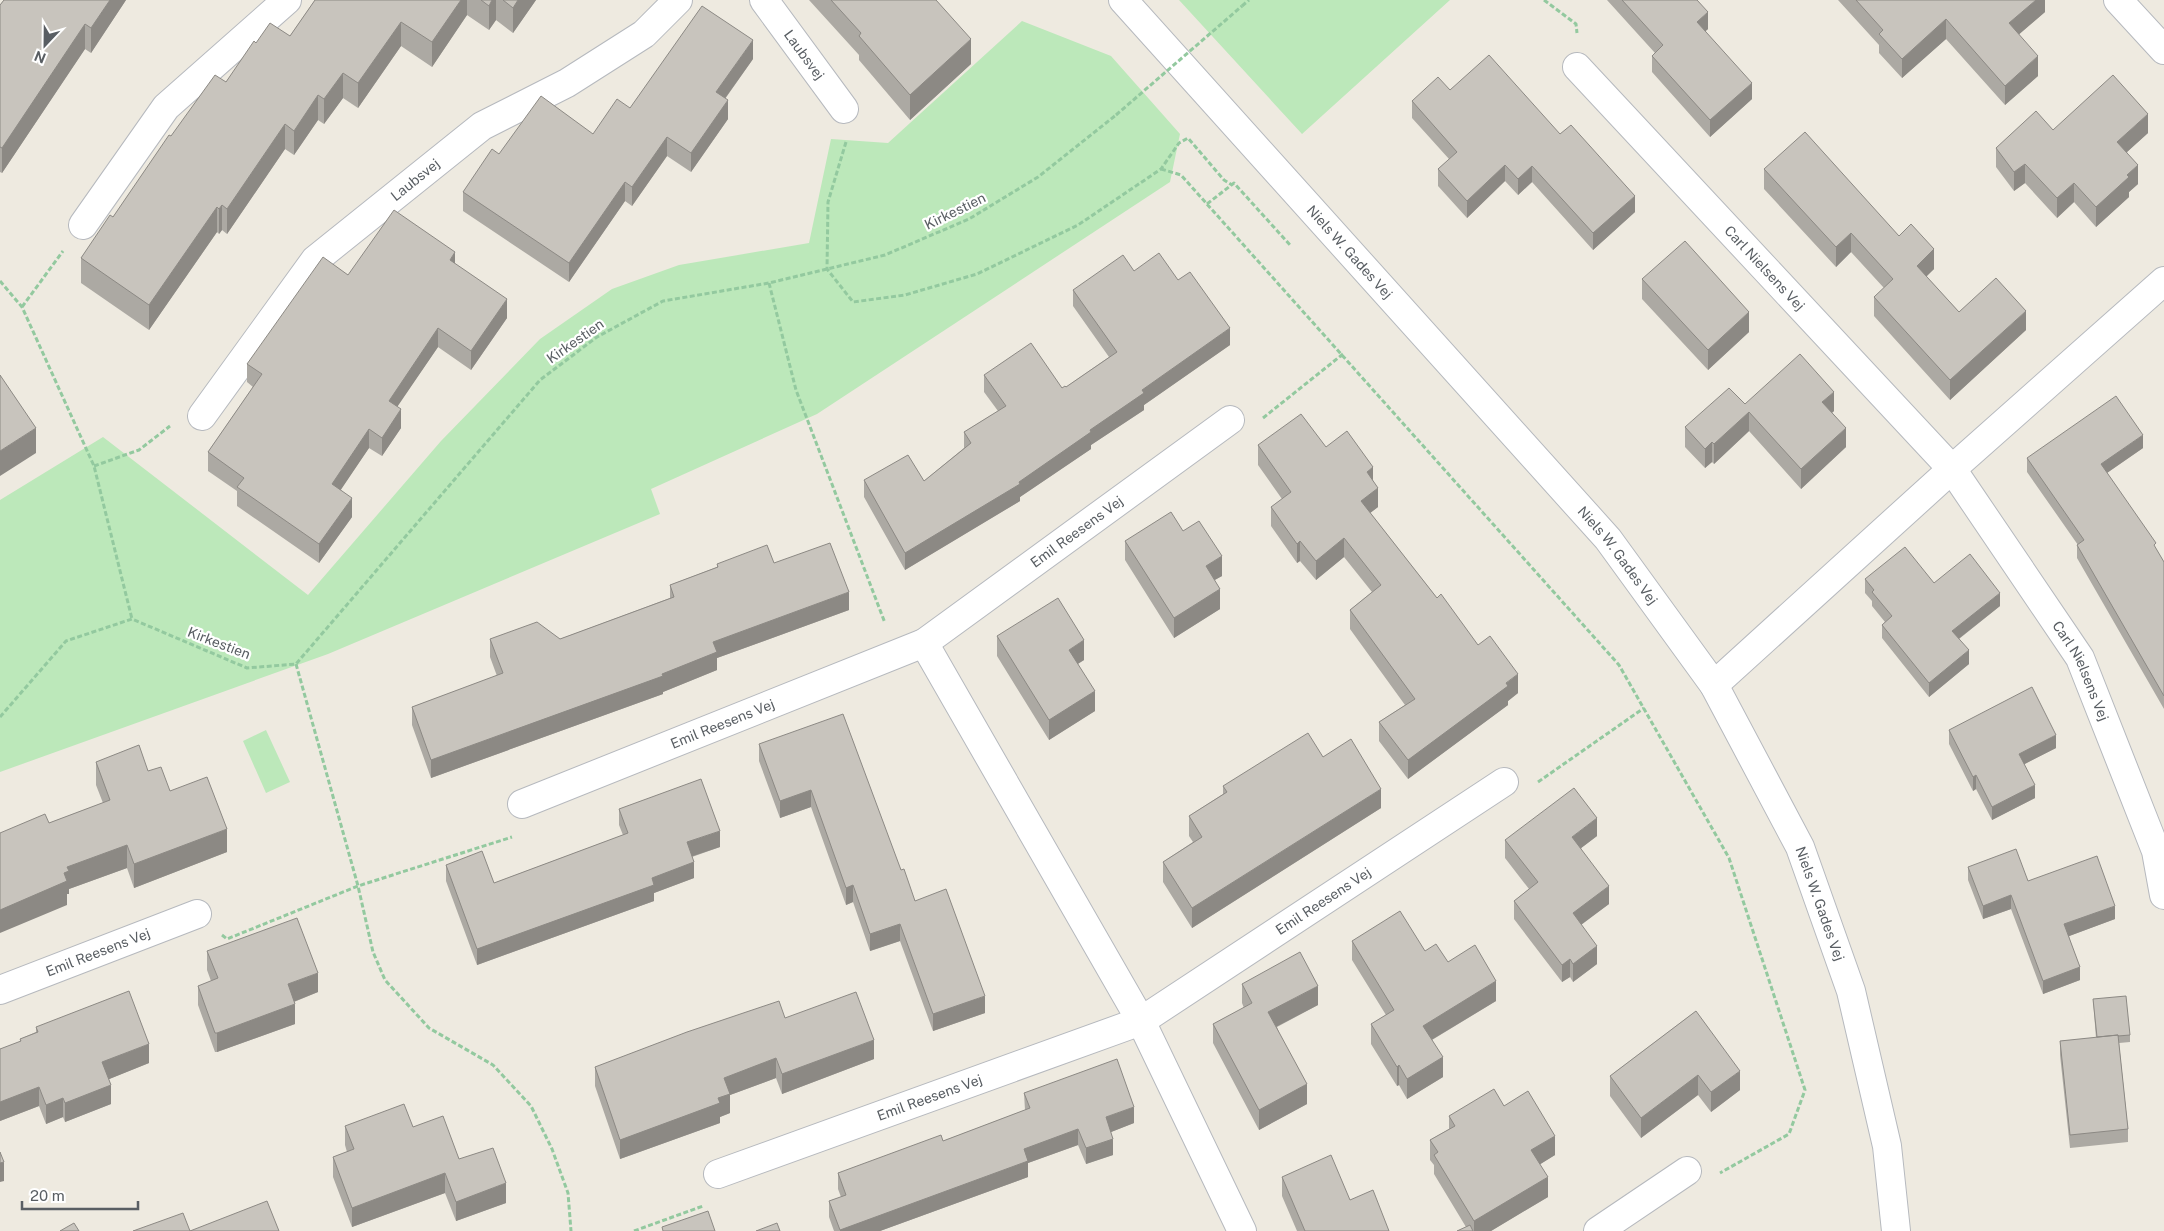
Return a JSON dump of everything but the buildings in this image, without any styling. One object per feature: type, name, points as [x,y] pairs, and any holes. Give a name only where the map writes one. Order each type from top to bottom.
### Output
[{"type":"street","points":[[83,224],[166,106],[287,0]]},
{"type":"street","name":"Laubsvej","points":[[202,416],[316,260],[482,126],[568,83],[644,34],[678,0]]},
{"type":"street","name":"Laubsvej","points":[[764,0],[844,109]]},
{"type":"street","name":"Niels W. Gades Vej","points":[[1123,0],[1608,539],[1714,685],[1800,847],[1851,991],[1887,1146],[1896,1231]]},
{"type":"street","points":[[2118,0],[2164,50]]},
{"type":"street","name":"Carl Nielsens Vej","points":[[1577,67],[1952,468],[2080,658],[2156,851],[2164,895]]},
{"type":"street","points":[[1714,685],[1952,468],[2164,281]]},
{"type":"street","name":"Emil Reesens Vej","points":[[522,804],[924,643],[1230,420]]},
{"type":"street","points":[[924,643],[1141,1021],[1242,1231]]},
{"type":"street","name":"Emil Reesens Vej","points":[[718,1174],[1141,1021],[1504,782]]},
{"type":"street","name":"Emil Reesens Vej","points":[[0,990],[197,914]]},
{"type":"street","points":[[1598,1231],[1687,1171]]},
{"type":"path","name":"Kirkestien","points":[[132,619],[246,668],[296,664],[540,380],[597,336],[663,300],[769,283],[884,255],[969,219],[1038,177],[1116,115],[1250,0]]},
{"type":"path","points":[[1544,0],[1576,24],[1577,67]]},
{"type":"path","points":[[844,109],[847,145],[828,202],[827,269],[853,302],[905,295],[977,274],[1078,225],[1161,169],[1179,143],[1188,138],[1224,180],[1232,184],[1234,183],[1290,245]]},
{"type":"path","points":[[1161,169],[1181,175],[1619,665],[1728,858],[1805,1090],[1789,1134],[1712,1178],[1687,1171]]},
{"type":"path","points":[[1207,204],[1232,184]]},
{"type":"path","points":[[22,307],[83,224]]},
{"type":"path","points":[[0,281],[22,307],[94,466],[132,619],[66,641],[0,718]]},
{"type":"path","points":[[769,283],[796,390],[897,654]]},
{"type":"path","points":[[1230,420],[1262,419],[1343,354]]},
{"type":"path","points":[[94,466],[139,450],[174,423],[202,416]]},
{"type":"path","points":[[296,664],[358,886],[373,952],[385,980],[428,1028],[493,1065],[531,1106],[552,1149],[568,1193],[571,1231]]},
{"type":"path","points":[[1504,782],[1532,786],[1644,708]]},
{"type":"path","points":[[197,914],[227,939],[358,886],[518,835],[522,804]]},
{"type":"path","points":[[634,1231],[722,1198],[718,1174]]},
{"type":"green space","points":[[1179,0],[1450,0],[1302,134]]},
{"type":"green space","points":[[1022,21],[1111,56],[1180,134],[1170,182],[817,414],[651,489],[660,514],[328,654],[0,772],[0,500],[103,437],[308,595],[441,441],[540,339],[612,289],[679,265],[809,243],[831,139],[888,143]]},
{"type":"green space","points":[[266,730],[290,782],[266,793],[243,741]]}]
